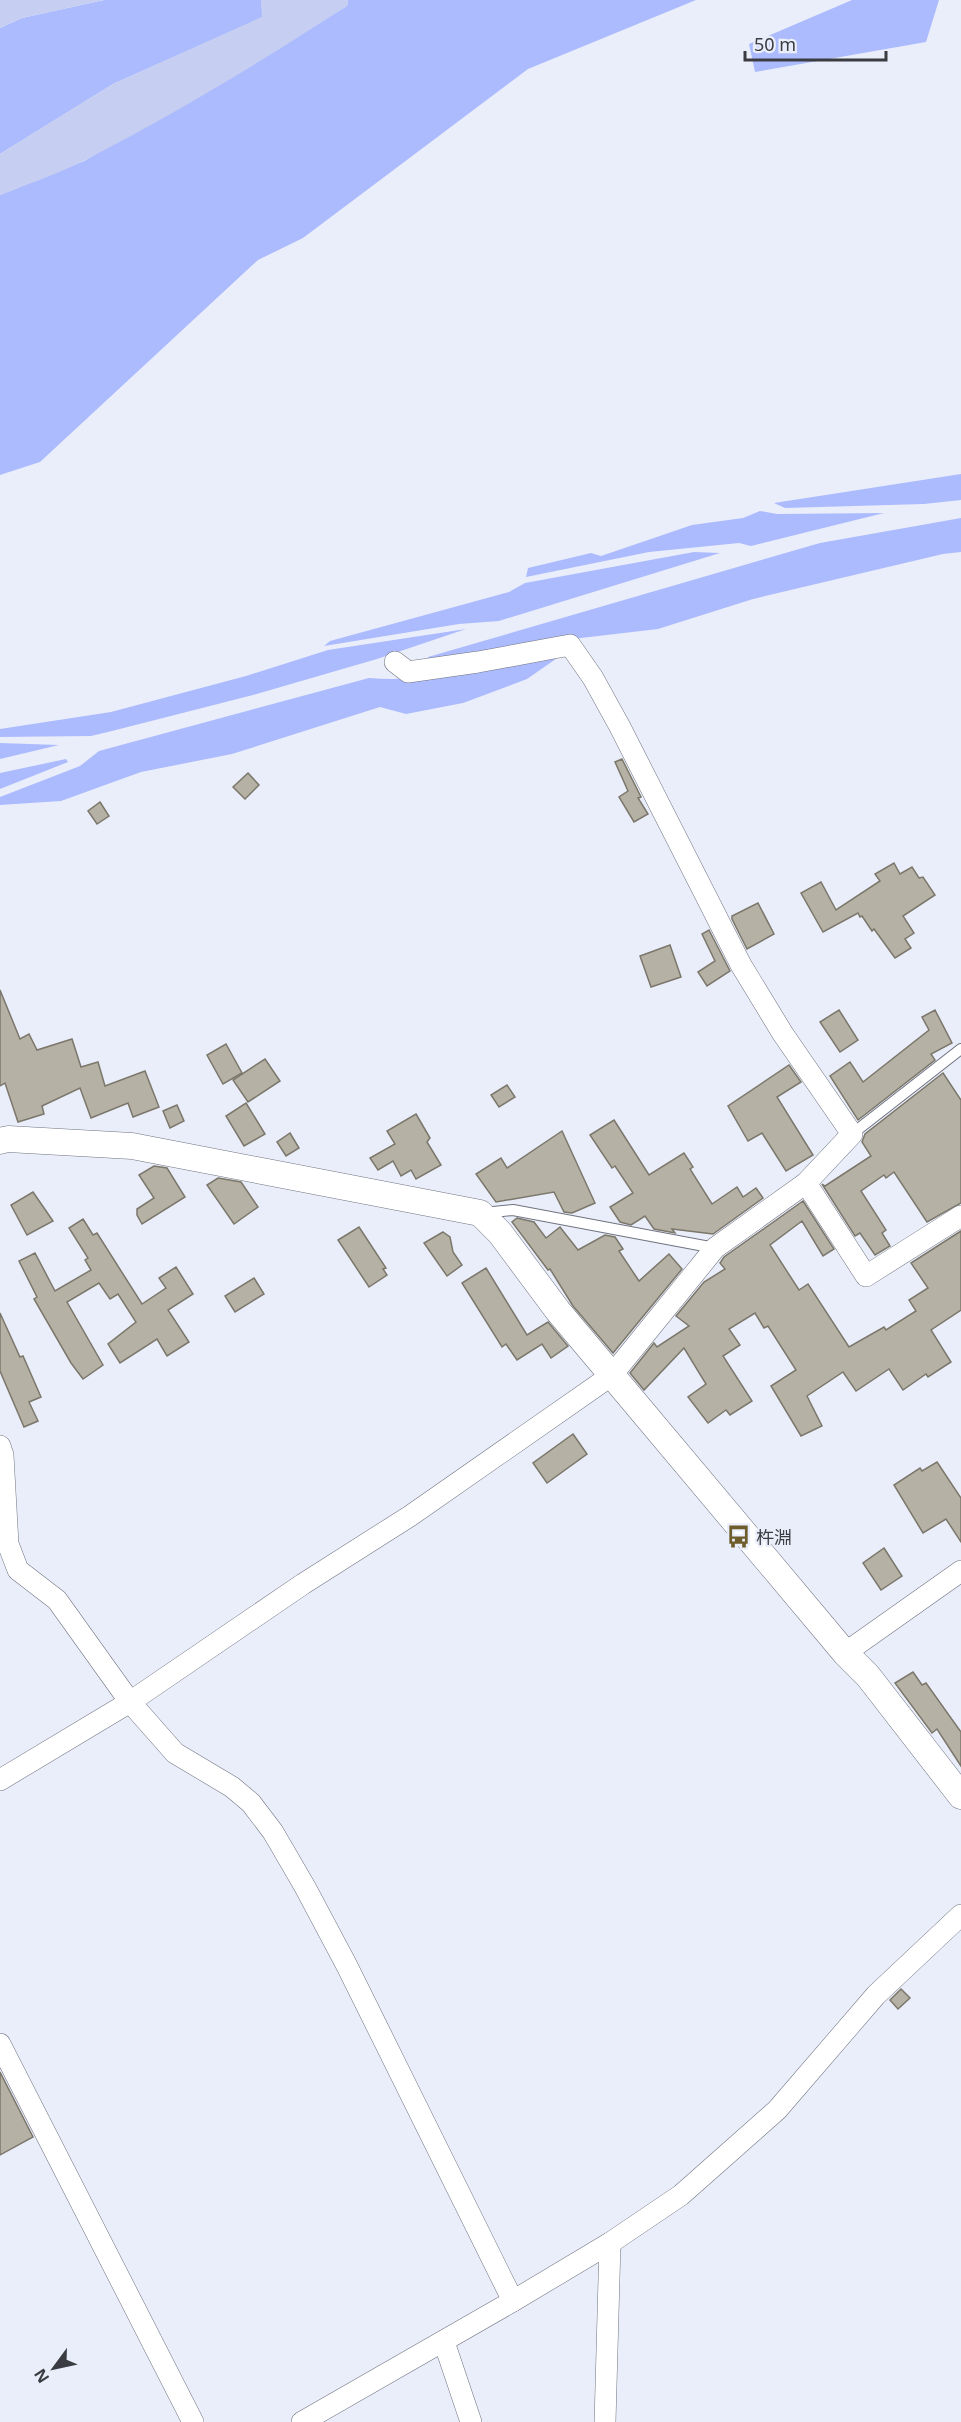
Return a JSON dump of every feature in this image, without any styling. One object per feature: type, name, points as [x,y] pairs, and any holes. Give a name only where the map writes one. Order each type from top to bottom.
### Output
[{"type":"street","points":[[0,1780],[130,1702],[303,1584],[410,1516],[612,1375],[715,1248],[806,1184],[852,1134],[783,1034],[741,965],[620,727],[570,645],[408,672],[395,662]]},
{"type":"street","points":[[0,1141],[8,1138],[132,1146],[480,1213],[500,1233],[558,1311],[845,1653],[868,1676],[961,1796]]},
{"type":"street","points":[[806,1184],[866,1276],[961,1216]]},
{"type":"street","points":[[0,1446],[4,1466],[8,1544],[14,1564],[18,1570],[57,1600],[130,1702],[175,1753],[232,1787],[251,1803],[273,1832],[347,1966],[513,2301]]},
{"type":"street","points":[[845,1653],[961,1571]]},
{"type":"street","points":[[302,2422],[444,2342],[610,2243],[681,2195],[777,2110],[876,1995],[961,1915]]},
{"type":"street","points":[[0,2044],[193,2422]]},
{"type":"street","points":[[605,2422],[610,2243]]},
{"type":"street","points":[[444,2342],[471,2422]]},
{"type":"lane","points":[[852,1134],[961,1049]]},
{"type":"lane","points":[[480,1213],[513,1210],[715,1248]]},
{"type":"shaded area","points":[[0,0],[104,0],[22,18],[0,28]]},
{"type":"shaded area","points":[[104,0],[261,0],[263,17],[113,84],[0,154],[0,28],[22,18]]},
{"type":"shaded area","points":[[261,0],[348,0],[347,6],[315,27],[152,124],[75,165],[0,195],[0,154],[113,84],[262,17]]},
{"type":"shaded area","points":[[348,0],[696,0],[528,69],[303,238],[258,260],[40,462],[0,475],[0,195],[84,161],[347,6]]},
{"type":"shaded area","points":[[852,0],[939,0],[926,42],[755,72],[749,44]]},
{"type":"shaded area","points":[[961,474],[961,500],[924,504],[785,508],[774,503]]},
{"type":"shaded area","points":[[760,511],[777,514],[884,513],[751,546],[739,543],[649,552],[526,577],[528,568],[591,553],[601,556],[692,525],[743,518]]},
{"type":"shaded area","points":[[961,518],[961,552],[943,554],[753,599],[658,629],[564,640],[427,662],[428,657],[820,543]]},
{"type":"shaded area","points":[[694,552],[720,553],[499,621],[459,624],[324,646],[330,641],[509,592],[525,583]]},
{"type":"shaded area","points":[[466,629],[377,659],[253,695],[91,736],[0,737],[0,729],[111,712],[246,676],[328,650]]},
{"type":"shaded area","points":[[563,654],[527,679],[463,703],[406,714],[380,707],[232,754],[141,772],[61,801],[0,805],[0,797],[80,766],[99,751],[369,678],[442,676]]},
{"type":"shaded area","points":[[0,743],[59,745],[0,759]]},
{"type":"shaded area","points":[[66,759],[68,762],[0,789],[0,773]]},
{"type":"building","points":[[622,759],[641,797],[638,798],[648,814],[634,822],[619,797],[628,791],[615,762]]},
{"type":"building","points":[[248,773],[259,785],[245,799],[233,787]]},
{"type":"building","points":[[100,802],[109,816],[97,824],[88,811]]},
{"type":"building","points":[[894,863],[900,874],[912,867],[919,878],[923,877],[935,895],[903,916],[914,933],[905,939],[911,948],[895,958],[874,929],[872,931],[858,913],[823,932],[801,893],[821,882],[836,910],[880,881],[875,874]]},
{"type":"building","points":[[758,903],[774,934],[747,949],[732,916]]},
{"type":"building","points":[[709,930],[730,971],[707,986],[698,972],[715,961],[702,934]]},
{"type":"building","points":[[670,945],[681,977],[651,987],[640,956]]},
{"type":"building","points":[[0,990],[20,1039],[29,1034],[37,1050],[72,1039],[81,1067],[98,1062],[105,1086],[145,1071],[159,1107],[133,1117],[128,1103],[91,1118],[80,1088],[42,1106],[44,1114],[18,1122],[5,1083],[0,1086]]},
{"type":"building","points":[[839,1010],[858,1040],[840,1052],[820,1022]]},
{"type":"building","points":[[935,1010],[952,1043],[931,1054],[935,1060],[858,1120],[830,1076],[850,1062],[863,1082],[929,1030],[922,1017]]},
{"type":"building","points":[[226,1044],[242,1073],[223,1084],[207,1055]]},
{"type":"building","points":[[265,1059],[280,1081],[248,1102],[233,1080]]},
{"type":"building","points":[[789,1065],[801,1082],[777,1097],[813,1155],[786,1171],[762,1133],[748,1141],[728,1106]]},
{"type":"building","points":[[943,1073],[961,1100],[961,1203],[927,1222],[894,1172],[886,1178],[884,1175],[861,1191],[886,1230],[882,1233],[890,1246],[875,1255],[860,1233],[855,1236],[822,1184],[825,1186],[871,1156],[862,1142],[865,1134]]},
{"type":"building","points":[[507,1085],[515,1097],[499,1107],[491,1095]]},
{"type":"building","points":[[246,1103],[265,1134],[244,1146],[226,1116]]},
{"type":"building","points":[[177,1105],[184,1121],[170,1128],[163,1111]]},
{"type":"building","points":[[416,1114],[430,1138],[427,1142],[441,1165],[416,1179],[411,1170],[401,1176],[393,1161],[378,1170],[370,1158],[395,1144],[387,1131]]},
{"type":"building","points":[[614,1120],[649,1175],[684,1153],[693,1167],[690,1169],[712,1204],[737,1187],[743,1197],[756,1188],[763,1198],[713,1234],[672,1229],[675,1233],[654,1229],[645,1216],[631,1225],[620,1222],[610,1207],[633,1193],[615,1166],[612,1168],[590,1135]]},
{"type":"building","points":[[562,1131],[595,1203],[572,1213],[564,1212],[554,1192],[496,1202],[476,1174],[501,1158],[507,1168]]},
{"type":"building","points":[[290,1133],[299,1148],[286,1156],[277,1142]]},
{"type":"building","points":[[154,1166],[167,1168],[185,1197],[142,1224],[137,1215],[137,1209],[154,1198],[139,1175]]},
{"type":"building","points":[[218,1178],[241,1182],[258,1207],[234,1224],[207,1185]]},
{"type":"building","points":[[33,1192],[53,1221],[27,1235],[11,1205]]},
{"type":"building","points":[[803,1201],[834,1249],[823,1256],[802,1221],[770,1245],[799,1290],[808,1284],[849,1347],[884,1327],[886,1330],[916,1311],[909,1300],[928,1288],[911,1263],[961,1231],[961,1310],[931,1330],[951,1362],[928,1377],[926,1374],[903,1390],[889,1369],[856,1391],[843,1372],[807,1396],[822,1426],[801,1436],[771,1386],[796,1370],[768,1326],[764,1328],[755,1313],[729,1329],[740,1345],[723,1356],[752,1401],[730,1415],[726,1410],[708,1423],[688,1397],[706,1384],[684,1348],[644,1390],[630,1373],[654,1343],[657,1347],[689,1326],[676,1316],[704,1282],[725,1269],[720,1263],[724,1257]]},
{"type":"building","points":[[517,1218],[534,1222],[546,1238],[560,1227],[578,1250],[605,1235],[615,1237],[623,1249],[619,1251],[639,1281],[669,1254],[682,1269],[613,1353],[573,1306],[550,1269],[548,1270],[512,1222]]},
{"type":"building","points":[[83,1219],[93,1235],[97,1233],[142,1304],[166,1288],[159,1278],[176,1267],[193,1294],[168,1310],[189,1342],[167,1356],[157,1339],[120,1363],[108,1344],[136,1322],[118,1294],[110,1299],[99,1283],[67,1302],[103,1365],[83,1379],[71,1363],[34,1299],[37,1297],[19,1261],[35,1253],[55,1291],[91,1270],[85,1260],[88,1258],[69,1228]]},
{"type":"building","points":[[359,1227],[386,1268],[383,1269],[387,1275],[369,1287],[338,1240]]},
{"type":"building","points":[[443,1232],[450,1237],[453,1252],[462,1265],[447,1276],[424,1243]]},
{"type":"building","points":[[486,1268],[527,1335],[548,1322],[568,1346],[551,1358],[542,1344],[517,1360],[506,1344],[502,1347],[462,1283]]},
{"type":"building","points":[[254,1278],[264,1294],[235,1312],[225,1296]]},
{"type":"building","points":[[0,1313],[20,1357],[23,1356],[41,1397],[29,1402],[38,1421],[24,1427],[0,1371]]},
{"type":"building","points":[[573,1434],[587,1454],[547,1483],[533,1463]]},
{"type":"building","points":[[937,1462],[961,1498],[961,1542],[946,1519],[923,1533],[894,1485],[920,1468],[922,1471]]},
{"type":"building","points":[[884,1548],[902,1576],[881,1590],[863,1563]]},
{"type":"building","points":[[913,1672],[922,1685],[926,1683],[961,1732],[961,1766],[937,1729],[932,1733],[895,1683]]},
{"type":"building","points":[[901,1989],[910,1998],[898,2009],[890,2000]]},
{"type":"building","points":[[0,2072],[33,2137],[0,2155]]},
{"type":"place","name":"杵淵","points":[[738,1537]]}]
